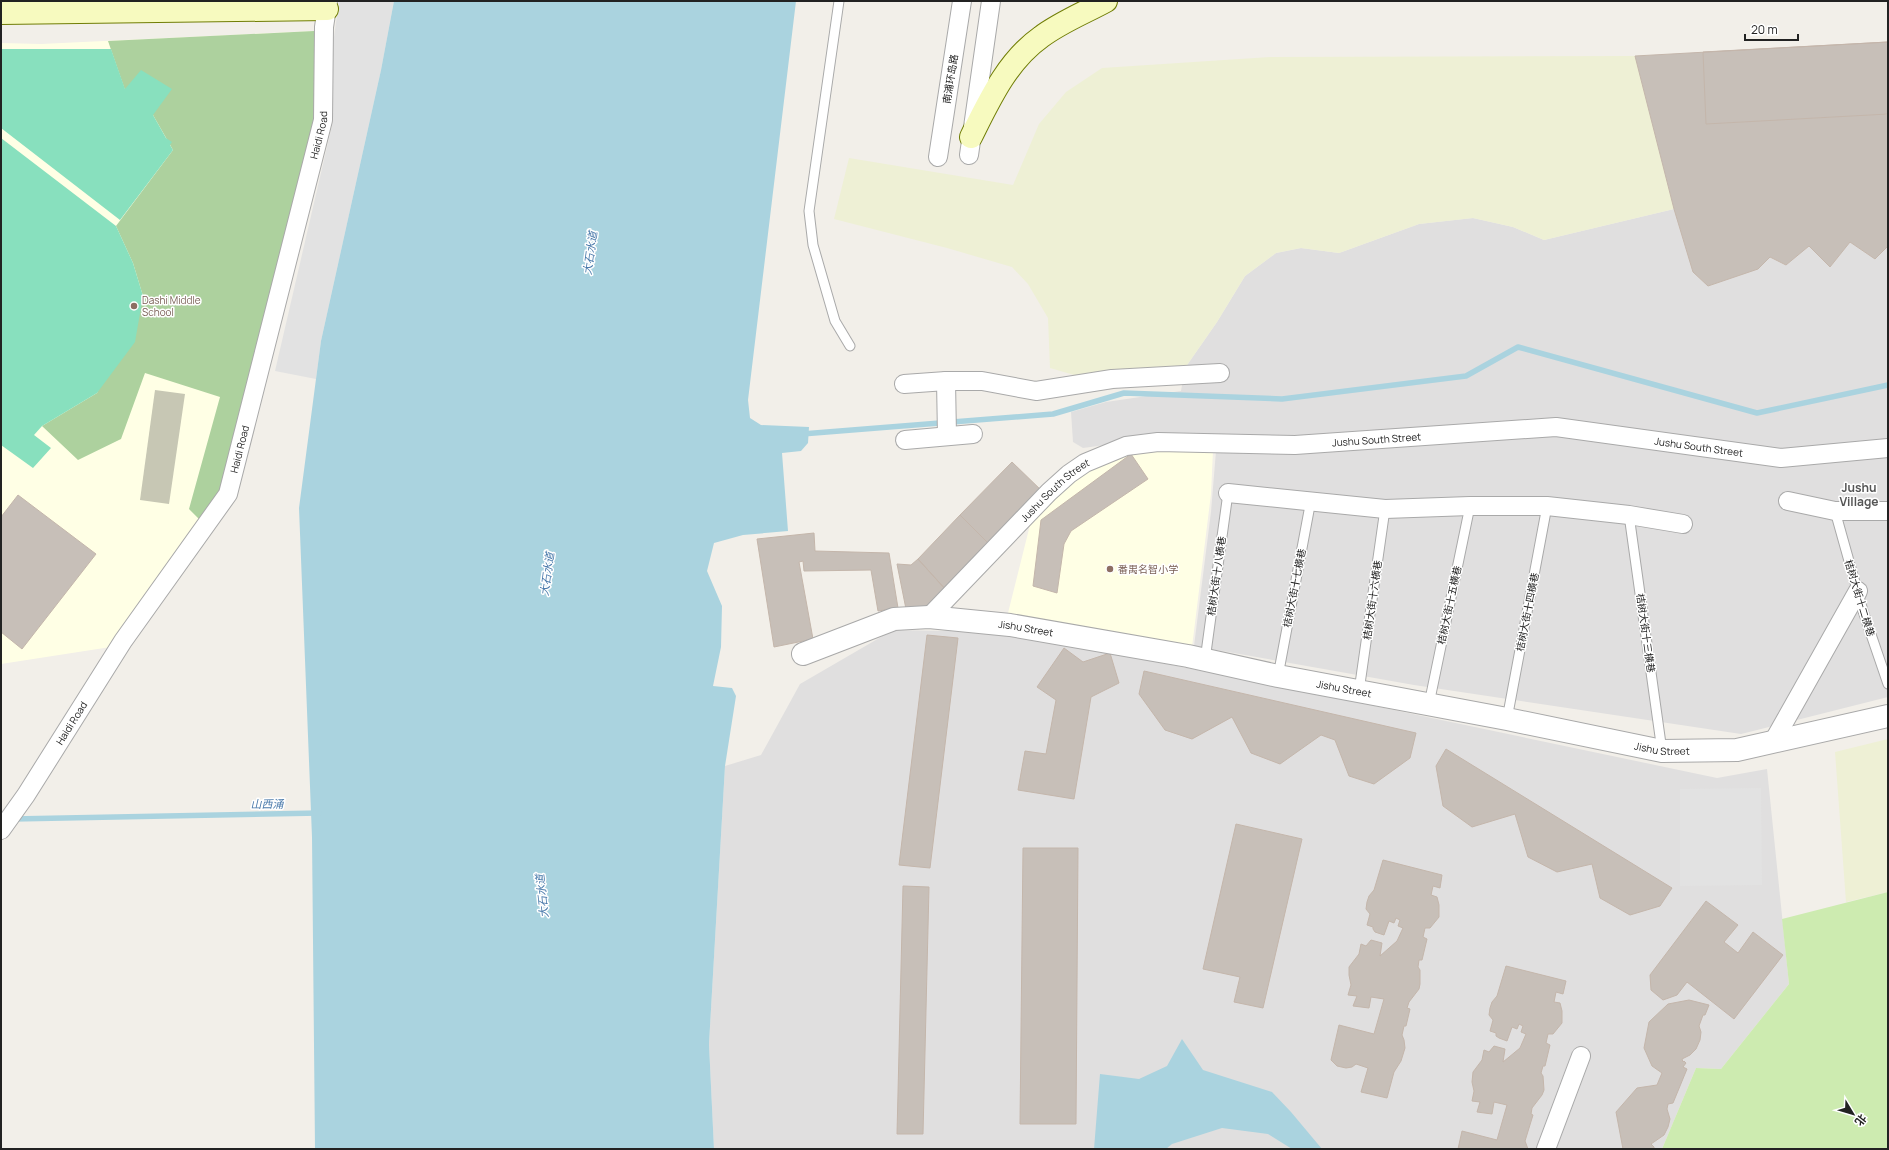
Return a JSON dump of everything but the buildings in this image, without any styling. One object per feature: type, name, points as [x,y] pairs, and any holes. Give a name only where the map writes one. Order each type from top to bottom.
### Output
[{"type":"main road","points":[[970,146],[996,88],[1025,50],[1040,37],[1062,23],[1106,1]]},
{"type":"main road","points":[[1,13],[63,7],[328,5]]},
{"type":"street","name":"南浦环岛路","points":[[938,157],[962,1]]},
{"type":"street","points":[[970,146],[991,1]]},
{"type":"street","name":"Haidi Road","points":[[1,830],[26,795],[124,641],[228,494],[323,120],[324,27],[328,5]]},
{"type":"street","points":[[904,384],[946,381],[982,381],[1036,391],[1112,379],[1220,373]]},
{"type":"street","points":[[946,381],[948,436]]},
{"type":"street","name":"Jushu South Street","points":[[929,617],[1069,474],[1085,463],[1126,446],[1158,442],[1295,445],[1556,427],[1781,458],[1888,448]]},
{"type":"street","points":[[905,440],[972,434]]},
{"type":"street","points":[[1228,493],[1311,500],[1385,509],[1470,506],[1547,506],[1629,515],[1683,524]]},
{"type":"street","points":[[1788,501],[1835,511],[1888,511]]},
{"type":"street","points":[[1773,742],[1858,591]]},
{"type":"street","name":"Jishu Street","points":[[803,654],[894,620],[929,617],[1010,625],[1205,660],[1278,676],[1508,718],[1662,751],[1737,750],[1888,716]]},
{"type":"street","points":[[1546,1149],[1581,1056]]},
{"type":"lane","points":[[839,1],[809,211],[813,245],[835,321],[850,346]]},
{"type":"lane","name":"桔树大街十八横巷","points":[[1205,660],[1228,493]]},
{"type":"lane","name":"桔树大街十七横巷","points":[[1278,676],[1311,500]]},
{"type":"lane","name":"桔树大街十五横巷","points":[[1429,704],[1470,506]]},
{"type":"lane","name":"桔树大街十四横巷","points":[[1508,718],[1547,506]]},
{"type":"lane","name":"桔树大街十六横巷","points":[[1360,691],[1385,509]]},
{"type":"lane","name":"桔树大街十二横巷","points":[[1835,511],[1858,591],[1888,684]]},
{"type":"lane","name":"桔树大街十三横巷","points":[[1629,515],[1662,751]]},
{"type":"shaded area","points":[[339,1],[394,1],[381,70],[321,341],[316,379],[275,371],[333,121],[332,51]]},
{"type":"shaded area","name":"Dashi Middle School","points":[[314,31],[220,493],[117,646],[1,664],[1,43],[41,44]]},
{"type":"shaded area","points":[[1635,56],[1674,209],[1544,240],[1513,227],[1473,218],[1419,224],[1339,253],[1301,248],[1276,253],[1245,276],[1217,322],[1185,368],[1081,377],[1050,368],[1048,318],[1028,284],[1012,267],[947,248],[834,219],[849,158],[1013,185],[1039,124],[1066,92],[1102,68],[1270,57]]},
{"type":"shaded area","points":[[1674,209],[1693,272],[1708,286],[1758,269],[1770,257],[1786,265],[1809,246],[1830,267],[1850,242],[1875,259],[1888,246],[1888,697],[1741,734],[1414,685],[1194,646],[1211,512],[1217,439],[1120,443],[1083,448],[1073,442],[1071,412],[1106,402],[1181,391],[1185,368],[1217,322],[1245,276],[1276,253],[1301,248],[1339,253],[1419,224],[1473,218],[1513,227],[1544,240]]},
{"type":"shaded area","points":[[155,390],[185,394],[169,504],[140,500]]},
{"type":"shaded area","name":"番禺名智小学","points":[[1156,447],[1213,450],[1211,494],[1192,647],[1008,613],[1030,525],[1052,497],[1095,462]]},
{"type":"shaded area","points":[[893,630],[1005,632],[1308,692],[1717,778],[1767,769],[1789,984],[1721,1069],[1696,1068],[1662,1149],[714,1149],[709,1044],[725,766],[761,755],[800,684]]},
{"type":"shaded area","points":[[1888,739],[1888,892],[1846,902],[1835,752]]},
{"type":"shaded area","points":[[1761,788],[1762,885],[1680,886],[1680,789]]},
{"type":"green space","points":[[314,31],[315,119],[220,493],[200,520],[189,509],[220,397],[145,373],[121,439],[78,460],[42,426],[97,393],[143,296],[133,263],[116,226],[173,150],[153,115],[125,90],[108,41]]},
{"type":"green space","points":[[1,49],[111,49],[125,89],[141,70],[172,89],[153,115],[166,138],[172,142],[170,145],[173,150],[120,220],[1,128]]},
{"type":"green space","points":[[1,138],[116,226],[133,263],[143,296],[135,342],[97,393],[42,426],[34,435],[51,448],[33,468],[1,445]]},
{"type":"green space","points":[[1888,892],[1888,1149],[1662,1149],[1696,1068],[1721,1069],[1789,984],[1782,919]]},
{"type":"water","name":"大石水道","points":[[394,1],[796,1],[748,400],[750,418],[761,425],[809,427],[808,443],[801,451],[782,453],[788,531],[743,535],[714,543],[707,571],[722,606],[721,647],[713,686],[732,688],[736,696],[725,766],[709,1044],[714,1149],[315,1149],[312,837],[299,508],[321,341],[381,70]]},
{"type":"water","points":[[1182,1039],[1203,1070],[1272,1092],[1322,1149],[1292,1149],[1268,1134],[1222,1128],[1172,1144],[1166,1149],[1094,1149],[1100,1074],[1139,1079],[1167,1066]]},
{"type":"waterway","points":[[802,434],[1053,414],[1124,393],[1282,399],[1466,376],[1518,347],[1757,413],[1888,385]]},
{"type":"waterway","name":"山西涌","points":[[13,819],[319,813]]},
{"type":"place","name":"Dashi Middle School","points":[[134,306]]},
{"type":"place","name":"番禺名智小学","points":[[1110,569]]},
{"type":"district","name":"Jushu Village","points":[[1859,495]]}]
